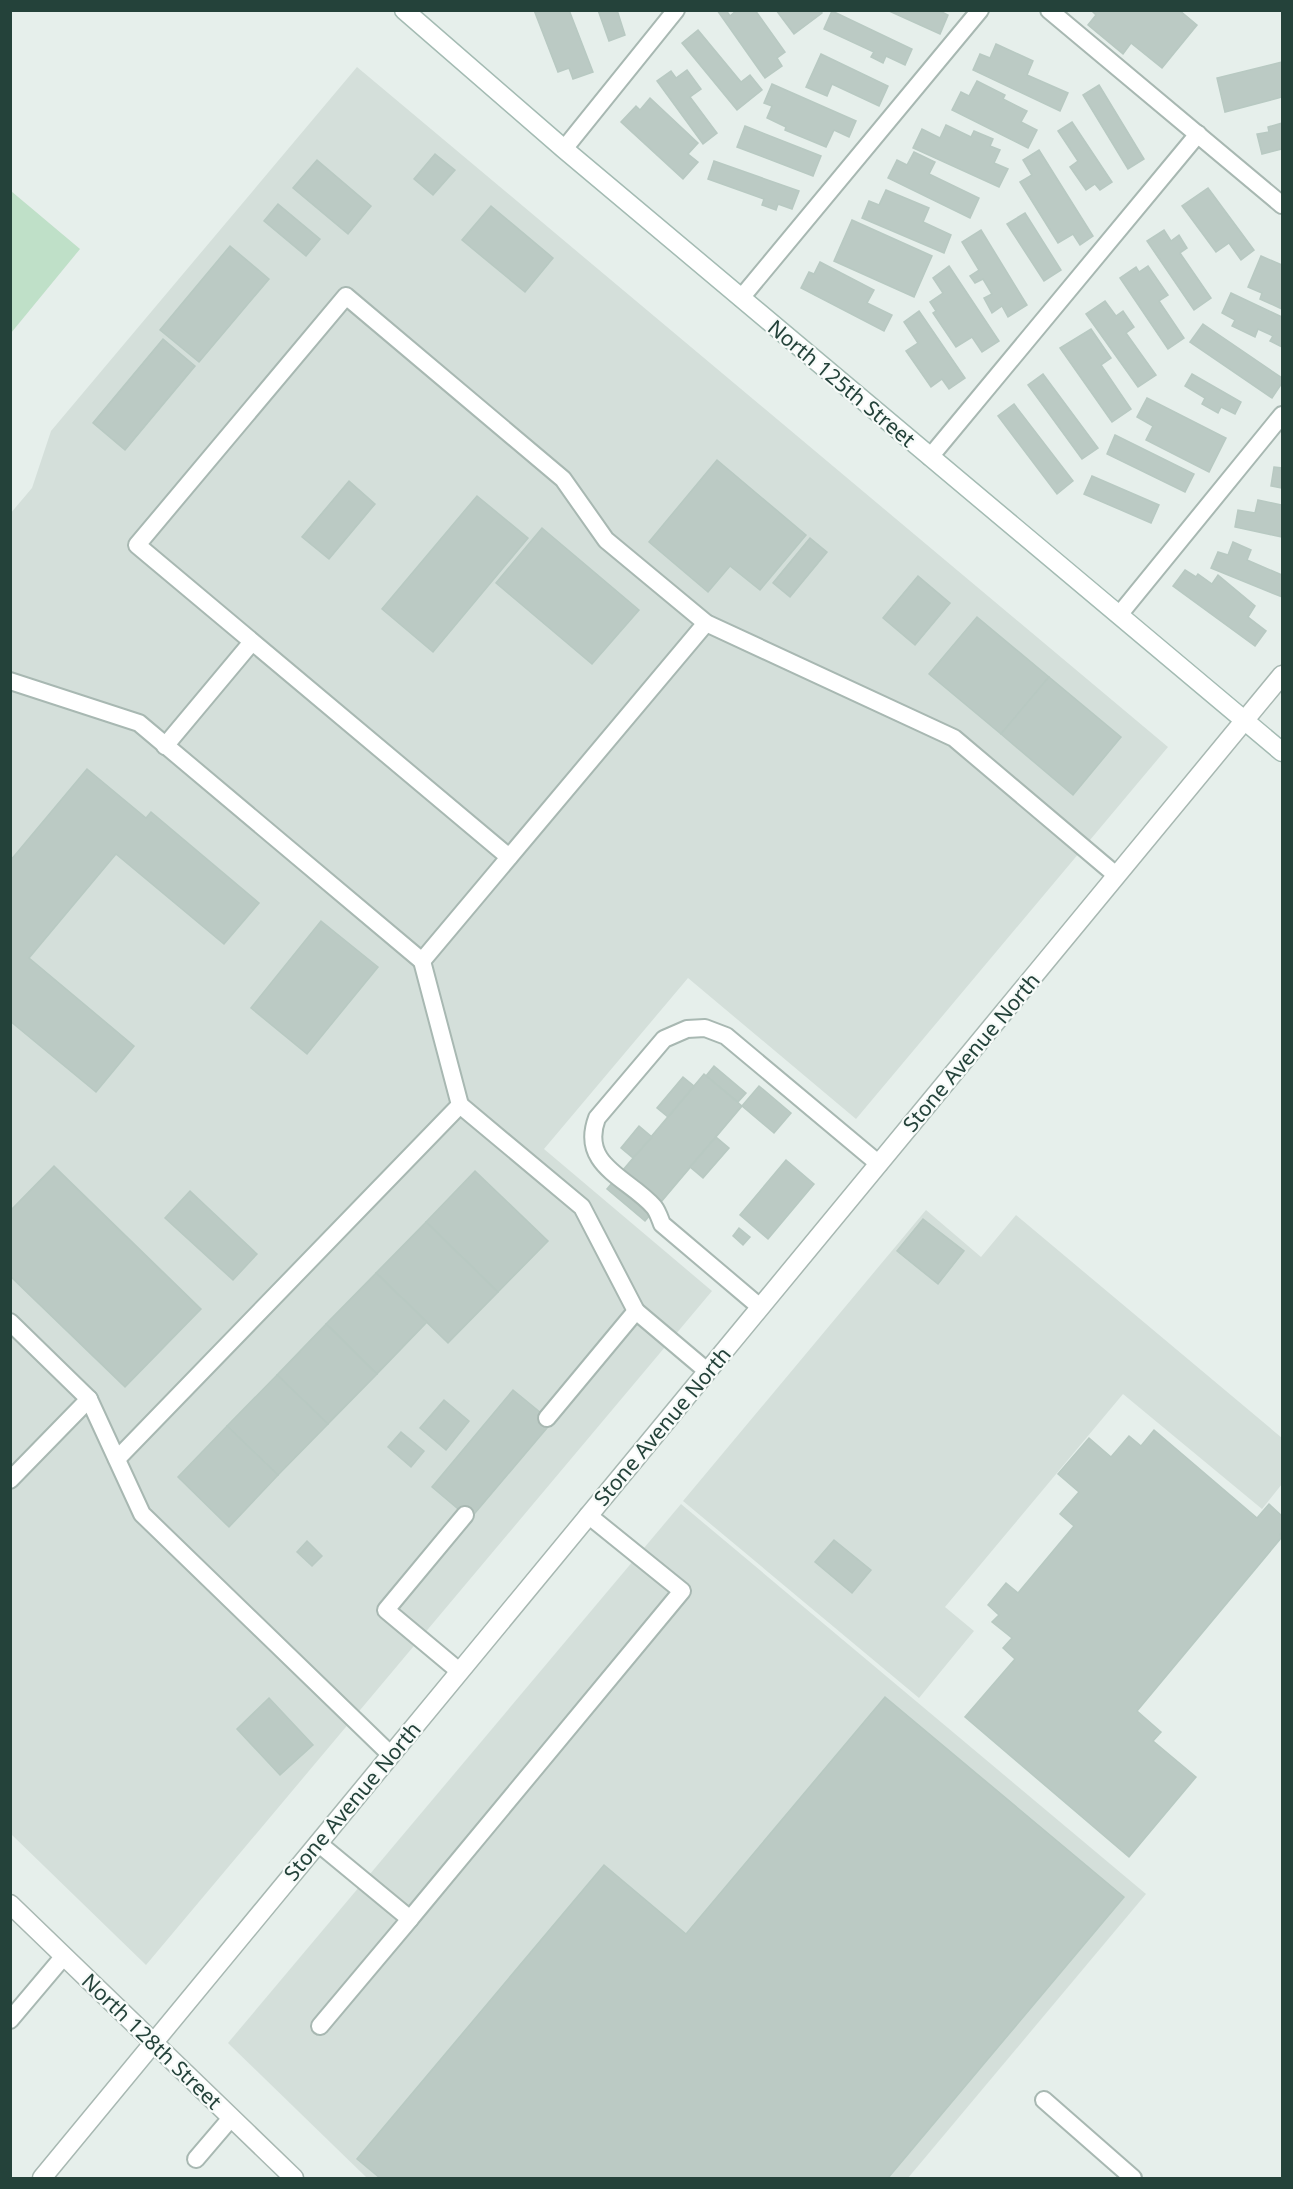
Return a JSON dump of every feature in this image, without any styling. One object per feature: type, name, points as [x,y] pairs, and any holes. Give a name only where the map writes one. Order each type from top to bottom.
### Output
[{"type":"street","name":"North 125th Street","points":[[404,10],[564,149],[1282,752]]},
{"type":"street","name":"Stone Avenue North","points":[[42,2178],[1282,675]]},
{"type":"street","name":"North 128th Street","points":[[10,1904],[294,2178]]},
{"type":"lane","points":[[564,149],[676,10]]},
{"type":"lane","points":[[741,298],[980,10]]},
{"type":"lane","points":[[1049,10],[1282,206]]},
{"type":"lane","points":[[930,457],[1198,134]]},
{"type":"lane","points":[[509,857],[137,545],[346,296],[563,479],[606,540],[706,623],[954,738],[1116,875]]},
{"type":"lane","points":[[1119,615],[1282,415]]},
{"type":"lane","points":[[422,961],[706,623]]},
{"type":"lane","points":[[165,746],[252,642]]},
{"type":"lane","points":[[10,681],[139,723],[422,961],[460,1105],[582,1207],[636,1311],[707,1371]]},
{"type":"lane","points":[[760,1307],[662,1224],[656,1209],[604,1165],[594,1150],[592,1133],[597,1118],[664,1039],[687,1029],[705,1028],[726,1036],[879,1164]]},
{"type":"lane","points":[[117,1459],[460,1105]]},
{"type":"lane","points":[[547,1418],[636,1311]]},
{"type":"lane","points":[[10,1322],[89,1399],[142,1514],[391,1755]]},
{"type":"lane","points":[[10,1480],[89,1399]]},
{"type":"lane","points":[[459,1671],[386,1610],[465,1515]]},
{"type":"lane","points":[[320,2026],[682,1591],[588,1515]]},
{"type":"lane","points":[[318,1843],[410,1919]]},
{"type":"lane","points":[[10,2020],[64,1956]]},
{"type":"lane","points":[[1044,2100],[1133,2178]]},
{"type":"lane","points":[[196,2159],[231,2118]]},
{"type":"shaded area","points":[[357,67],[1168,747],[856,1119],[688,978],[544,1149],[712,1291],[146,1965],[11,1834],[10,514],[32,488],[51,431]]},
{"type":"shaded area","points":[[926,1210],[981,1257],[1016,1215],[1282,1438],[1282,1484],[1262,1509],[1123,1394],[945,1607],[974,1631],[919,1698],[683,1501]]},
{"type":"shaded area","points":[[681,1504],[1146,1894],[908,2178],[367,2178],[228,2043]]},
{"type":"green space","points":[[11,191],[80,249],[11,333]]},
{"type":"building","points":[[534,10],[569,10],[593,72],[573,79],[569,68],[558,72]]},
{"type":"building","points":[[598,10],[617,10],[625,35],[609,41]]},
{"type":"building","points":[[717,10],[726,10],[730,16],[737,10],[755,10],[785,52],[777,58],[782,66],[765,78]]},
{"type":"building","points":[[776,10],[821,10],[822,13],[794,34]]},
{"type":"building","points":[[887,10],[938,10],[948,15],[940,34]]},
{"type":"building","points":[[1091,10],[1179,10],[1197,25],[1162,68],[1131,43],[1123,54],[1088,25],[1096,15]]},
{"type":"building","points":[[832,11],[912,49],[905,65],[886,56],[883,63],[871,57],[874,52],[824,29]]},
{"type":"building","points":[[698,30],[741,82],[750,75],[762,90],[737,110],[682,43]]},
{"type":"building","points":[[996,44],[1033,61],[1027,75],[1068,93],[1060,111],[973,70],[980,54],[990,58]]},
{"type":"building","points":[[821,54],[888,86],[879,106],[832,84],[827,96],[806,87]]},
{"type":"building","points":[[1282,62],[1282,97],[1225,112],[1217,78]]},
{"type":"building","points":[[687,70],[701,89],[690,97],[717,133],[703,144],[657,81],[671,71],[676,78]]},
{"type":"building","points":[[977,81],[1005,95],[1003,99],[1027,111],[1021,122],[1037,130],[1028,148],[952,110],[961,92],[969,96]]},
{"type":"building","points":[[772,84],[856,121],[849,137],[834,130],[826,147],[785,130],[786,127],[767,118],[772,106],[764,103]]},
{"type":"building","points":[[1099,85],[1144,159],[1128,169],[1083,95]]},
{"type":"building","points":[[650,98],[698,143],[688,154],[698,162],[683,179],[621,122],[636,106],[640,110]]},
{"type":"building","points":[[1072,122],[1112,182],[1100,190],[1095,184],[1086,190],[1070,167],[1078,161],[1058,131]]},
{"type":"building","points":[[1282,123],[1282,149],[1262,154],[1257,134],[1269,132],[1268,127]]},
{"type":"building","points":[[946,125],[971,137],[974,131],[993,139],[990,146],[1000,150],[994,163],[1008,169],[999,187],[913,148],[922,129],[940,138]]},
{"type":"building","points":[[745,126],[821,156],[813,176],[737,147]]},
{"type":"building","points":[[1039,150],[1093,236],[1080,245],[1073,234],[1058,243],[1020,182],[1032,175],[1023,160]]},
{"type":"building","points":[[914,152],[935,162],[929,174],[979,198],[970,218],[888,178],[897,160],[907,165]]},
{"type":"building","points":[[435,154],[455,170],[433,195],[414,179]]},
{"type":"building","points":[[317,160],[371,206],[348,234],[293,188]]},
{"type":"building","points":[[714,161],[799,191],[792,209],[778,204],[776,210],[762,205],[764,199],[708,179]]},
{"type":"building","points":[[1208,188],[1254,250],[1241,260],[1229,243],[1216,252],[1182,206]]},
{"type":"building","points":[[886,190],[929,208],[923,222],[951,235],[944,253],[862,218],[869,201],[879,205]]},
{"type":"building","points":[[278,204],[320,239],[306,256],[264,221]]},
{"type":"building","points":[[491,206],[553,258],[525,292],[462,240]]},
{"type":"building","points":[[1025,213],[1061,270],[1044,281],[1007,224]]},
{"type":"building","points":[[852,220],[932,256],[914,297],[834,261]]},
{"type":"building","points":[[981,230],[1027,305],[1008,317],[1002,306],[992,313],[984,298],[992,294],[983,279],[975,283],[970,276],[979,270],[962,242]]},
{"type":"building","points":[[1164,230],[1171,241],[1179,235],[1187,248],[1180,253],[1211,298],[1194,310],[1147,241]]},
{"type":"building","points":[[230,246],[269,279],[199,362],[160,330]]},
{"type":"building","points":[[1261,256],[1282,265],[1282,309],[1260,299],[1262,293],[1248,287]]},
{"type":"building","points":[[820,262],[874,290],[867,303],[892,315],[884,331],[801,288],[809,272],[814,274]]},
{"type":"building","points":[[949,266],[999,341],[982,352],[972,337],[956,347],[933,313],[936,311],[930,302],[943,293],[933,278]]},
{"type":"building","points":[[1148,266],[1168,295],[1159,301],[1184,338],[1168,349],[1120,278],[1136,267],[1139,272]]},
{"type":"building","points":[[1231,293],[1282,317],[1282,347],[1270,341],[1273,336],[1258,329],[1255,337],[1232,326],[1235,320],[1222,313]]},
{"type":"building","points":[[1105,301],[1116,316],[1123,311],[1134,327],[1126,333],[1156,375],[1138,387],[1086,314]]},
{"type":"building","points":[[919,311],[965,378],[949,389],[942,379],[931,387],[906,351],[918,343],[904,322]]},
{"type":"building","points":[[1203,324],[1282,378],[1282,383],[1272,398],[1190,342]]},
{"type":"building","points":[[1091,329],[1111,358],[1101,365],[1131,409],[1112,422],[1060,348]]},
{"type":"building","points":[[163,339],[195,366],[125,450],[93,423]]},
{"type":"building","points":[[1043,374],[1098,448],[1082,459],[1028,385]]},
{"type":"building","points":[[1192,374],[1241,402],[1235,414],[1221,407],[1218,413],[1202,404],[1205,398],[1185,386]]},
{"type":"building","points":[[1147,398],[1226,438],[1209,472],[1146,440],[1153,426],[1137,417]]},
{"type":"building","points":[[1014,404],[1073,481],[1057,494],[998,416]]},
{"type":"building","points":[[1115,435],[1194,474],[1185,492],[1107,454]]},
{"type":"building","points":[[717,460],[806,535],[760,590],[730,566],[708,592],[649,542]]},
{"type":"building","points":[[1274,467],[1282,468],[1282,488],[1271,486]]},
{"type":"building","points":[[1092,476],[1159,505],[1151,523],[1084,494]]},
{"type":"building","points":[[349,481],[375,504],[329,559],[302,537]]},
{"type":"building","points":[[477,496],[528,538],[433,652],[382,609]]},
{"type":"building","points":[[1258,500],[1282,505],[1282,537],[1235,527],[1238,510],[1255,513]]},
{"type":"building","points":[[542,528],[639,610],[592,664],[496,583]]},
{"type":"building","points":[[810,538],[827,552],[790,597],[773,583]]},
{"type":"building","points":[[1233,542],[1251,550],[1247,560],[1282,575],[1282,597],[1211,568],[1218,552],[1228,555]]},
{"type":"building","points":[[1185,570],[1196,577],[1198,574],[1212,584],[1218,575],[1255,606],[1248,617],[1266,631],[1255,646],[1173,586]]},
{"type":"building","points":[[918,576],[950,603],[915,645],[883,618]]},
{"type":"building","points":[[977,617],[1049,677],[1001,734],[929,674]]},
{"type":"building","points":[[1049,677],[1121,737],[1073,795],[1001,734]]},
{"type":"building","points":[[87,769],[146,818],[151,812],[259,903],[224,944],[116,854],[29,958],[134,1046],[96,1092],[10,1021],[10,861]]},
{"type":"building","points":[[321,921],[378,967],[307,1054],[251,1008]]},
{"type":"building","points":[[714,1066],[746,1093],[738,1102],[706,1076]]},
{"type":"building","points":[[704,1074],[742,1106],[645,1221],[607,1189]]},
{"type":"building","points":[[683,1077],[694,1086],[668,1117],[657,1108]]},
{"type":"building","points":[[759,1086],[791,1113],[774,1133],[742,1106]]},
{"type":"building","points":[[639,1126],[652,1137],[633,1158],[621,1148]]},
{"type":"building","points":[[716,1137],[729,1148],[703,1178],[690,1167]]},
{"type":"building","points":[[786,1160],[814,1184],[768,1239],[740,1215]]},
{"type":"building","points":[[54,1166],[201,1309],[125,1387],[10,1276],[10,1211]]},
{"type":"building","points":[[475,1171],[548,1241],[498,1292],[426,1222]]},
{"type":"building","points":[[190,1191],[257,1254],[233,1280],[165,1218]]},
{"type":"building","points":[[923,1219],[964,1251],[938,1284],[897,1251]]},
{"type":"building","points":[[426,1222],[498,1292],[448,1343],[376,1273]]},
{"type":"building","points":[[739,1228],[750,1237],[743,1245],[733,1236]]},
{"type":"building","points":[[376,1273],[427,1322],[377,1374],[326,1324]]},
{"type":"building","points":[[326,1324],[377,1374],[328,1424],[277,1375]]},
{"type":"building","points":[[277,1375],[328,1424],[278,1475],[227,1426]]},
{"type":"building","points":[[513,1390],[552,1422],[470,1519],[432,1487]]},
{"type":"building","points":[[444,1400],[469,1421],[446,1450],[420,1428]]},
{"type":"building","points":[[227,1426],[278,1475],[229,1527],[178,1477]]},
{"type":"building","points":[[1154,1430],[1257,1518],[1269,1504],[1282,1516],[1280,1534],[1282,1537],[1137,1711],[1161,1732],[1153,1741],[1196,1777],[1129,1857],[965,1717],[1015,1659],[1003,1648],[1012,1638],[992,1622],[999,1615],[988,1605],[1006,1583],[1018,1593],[1074,1526],[1060,1514],[1079,1492],[1058,1474],[1089,1438],[1111,1457],[1129,1436],[1141,1446]]},
{"type":"building","points":[[401,1432],[424,1451],[411,1467],[388,1447]]},
{"type":"building","points":[[834,1540],[871,1570],[852,1593],[815,1562]]},
{"type":"building","points":[[307,1541],[322,1556],[312,1566],[297,1552]]},
{"type":"building","points":[[885,1697],[1124,1897],[888,2178],[380,2178],[357,2159],[604,1865],[686,1934]]},
{"type":"building","points":[[269,1698],[313,1745],[280,1775],[237,1729]]}]
